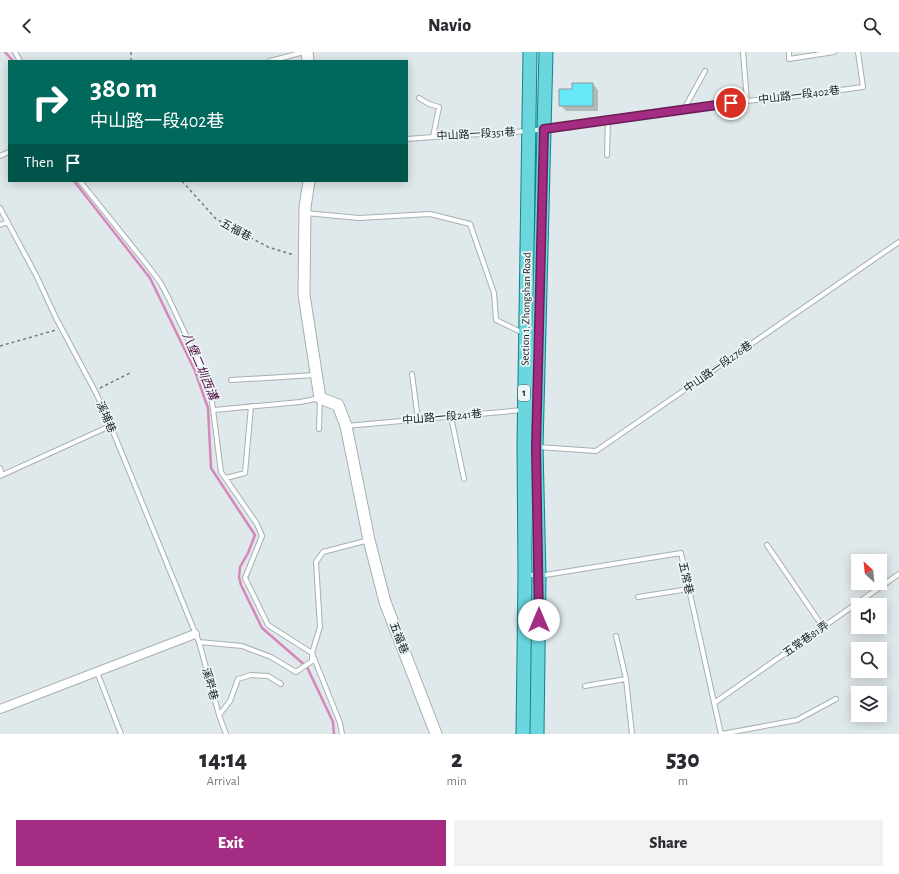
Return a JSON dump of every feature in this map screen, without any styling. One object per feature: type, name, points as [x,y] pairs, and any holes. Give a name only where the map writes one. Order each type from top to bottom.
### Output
[{"type":"main road","name":"Section 1, Zhongshan Road","points":[[530,52],[524,410],[530,446],[539,576],[537,734]]},
{"type":"main road","name":"Section 1, Zhongshan Road","points":[[524,734],[525,574],[530,446],[538,409],[546,52]]},
{"type":"street","points":[[309,182],[305,213],[304,295],[320,398]]},
{"type":"street","name":"五福巷","points":[[320,398],[338,405],[346,426],[369,540],[385,602],[436,734]]},
{"type":"street","points":[[0,709],[195,634]]},
{"type":"lane","points":[[274,60],[304,52]]},
{"type":"lane","points":[[743,52],[747,101]]},
{"type":"lane","points":[[788,52],[789,59],[834,52]]},
{"type":"lane","name":"中山路一段402巷","points":[[544,129],[608,119],[796,96],[864,86],[858,52]]},
{"type":"lane","points":[[684,109],[705,71]]},
{"type":"lane","points":[[419,98],[429,104],[439,107],[433,136]]},
{"type":"lane","points":[[607,155],[608,119]]},
{"type":"lane","name":"中山路一段351巷","points":[[408,139],[544,129]]},
{"type":"lane","points":[[81,182],[160,282],[210,386],[221,472],[257,524],[262,536],[245,578],[268,625],[312,654],[340,723],[342,734]]},
{"type":"lane","name":"溪埔巷","points":[[0,208],[36,275],[56,318],[95,390],[195,634]]},
{"type":"lane","points":[[305,213],[359,218],[430,214],[470,224],[494,294],[496,320],[525,335]]},
{"type":"lane","points":[[0,225],[8,222]]},
{"type":"lane","name":"中山路一段276巷","points":[[530,446],[596,451],[899,242]]},
{"type":"lane","points":[[412,374],[418,420]]},
{"type":"lane","points":[[231,380],[317,375]]},
{"type":"lane","points":[[214,410],[300,402],[320,398],[319,429]]},
{"type":"lane","points":[[226,478],[245,473],[251,406]]},
{"type":"lane","name":"中山路一段241巷","points":[[346,426],[538,409]]},
{"type":"lane","points":[[451,417],[464,479]]},
{"type":"lane","points":[[0,468],[1,476],[110,426]]},
{"type":"lane","points":[[199,642],[242,646],[271,657],[296,672],[312,661],[312,654],[320,627],[316,562],[323,552],[369,540]]},
{"type":"lane","points":[[767,545],[823,627]]},
{"type":"lane","name":"五常巷","points":[[525,574],[539,576],[681,553],[722,734]]},
{"type":"lane","name":"五常巷81弄","points":[[714,703],[899,574]]},
{"type":"lane","points":[[638,597],[689,589]]},
{"type":"lane","name":"溪畔巷","points":[[195,634],[199,642],[219,716],[226,734]]},
{"type":"lane","points":[[616,636],[626,679],[632,734]]},
{"type":"lane","points":[[96,671],[121,734]]},
{"type":"lane","points":[[219,716],[230,701],[238,679],[251,675],[268,676],[281,684]]},
{"type":"lane","points":[[585,686],[626,679]]},
{"type":"lane","points":[[722,734],[797,720],[836,700]]},
{"type":"path","name":"五福巷","points":[[183,182],[216,219],[268,247],[304,257]]},
{"type":"path","points":[[0,346],[62,329]]},
{"type":"path","points":[[95,390],[132,372]]},
{"type":"building","points":[[572,83],[593,83],[593,106],[559,106],[559,89],[572,89]]},
{"type":"waterway","name":"八堡二圳西溝","points":[[5,52],[12,60]]},
{"type":"waterway","name":"八堡二圳西溝","points":[[75,182],[150,278],[195,371],[208,408],[211,468],[255,535],[248,553],[240,567],[239,577],[241,585],[262,628],[307,667],[333,722],[334,734]]},
{"type":"route","points":[[539,620],[536,447],[544,129],[731,103]]}]
